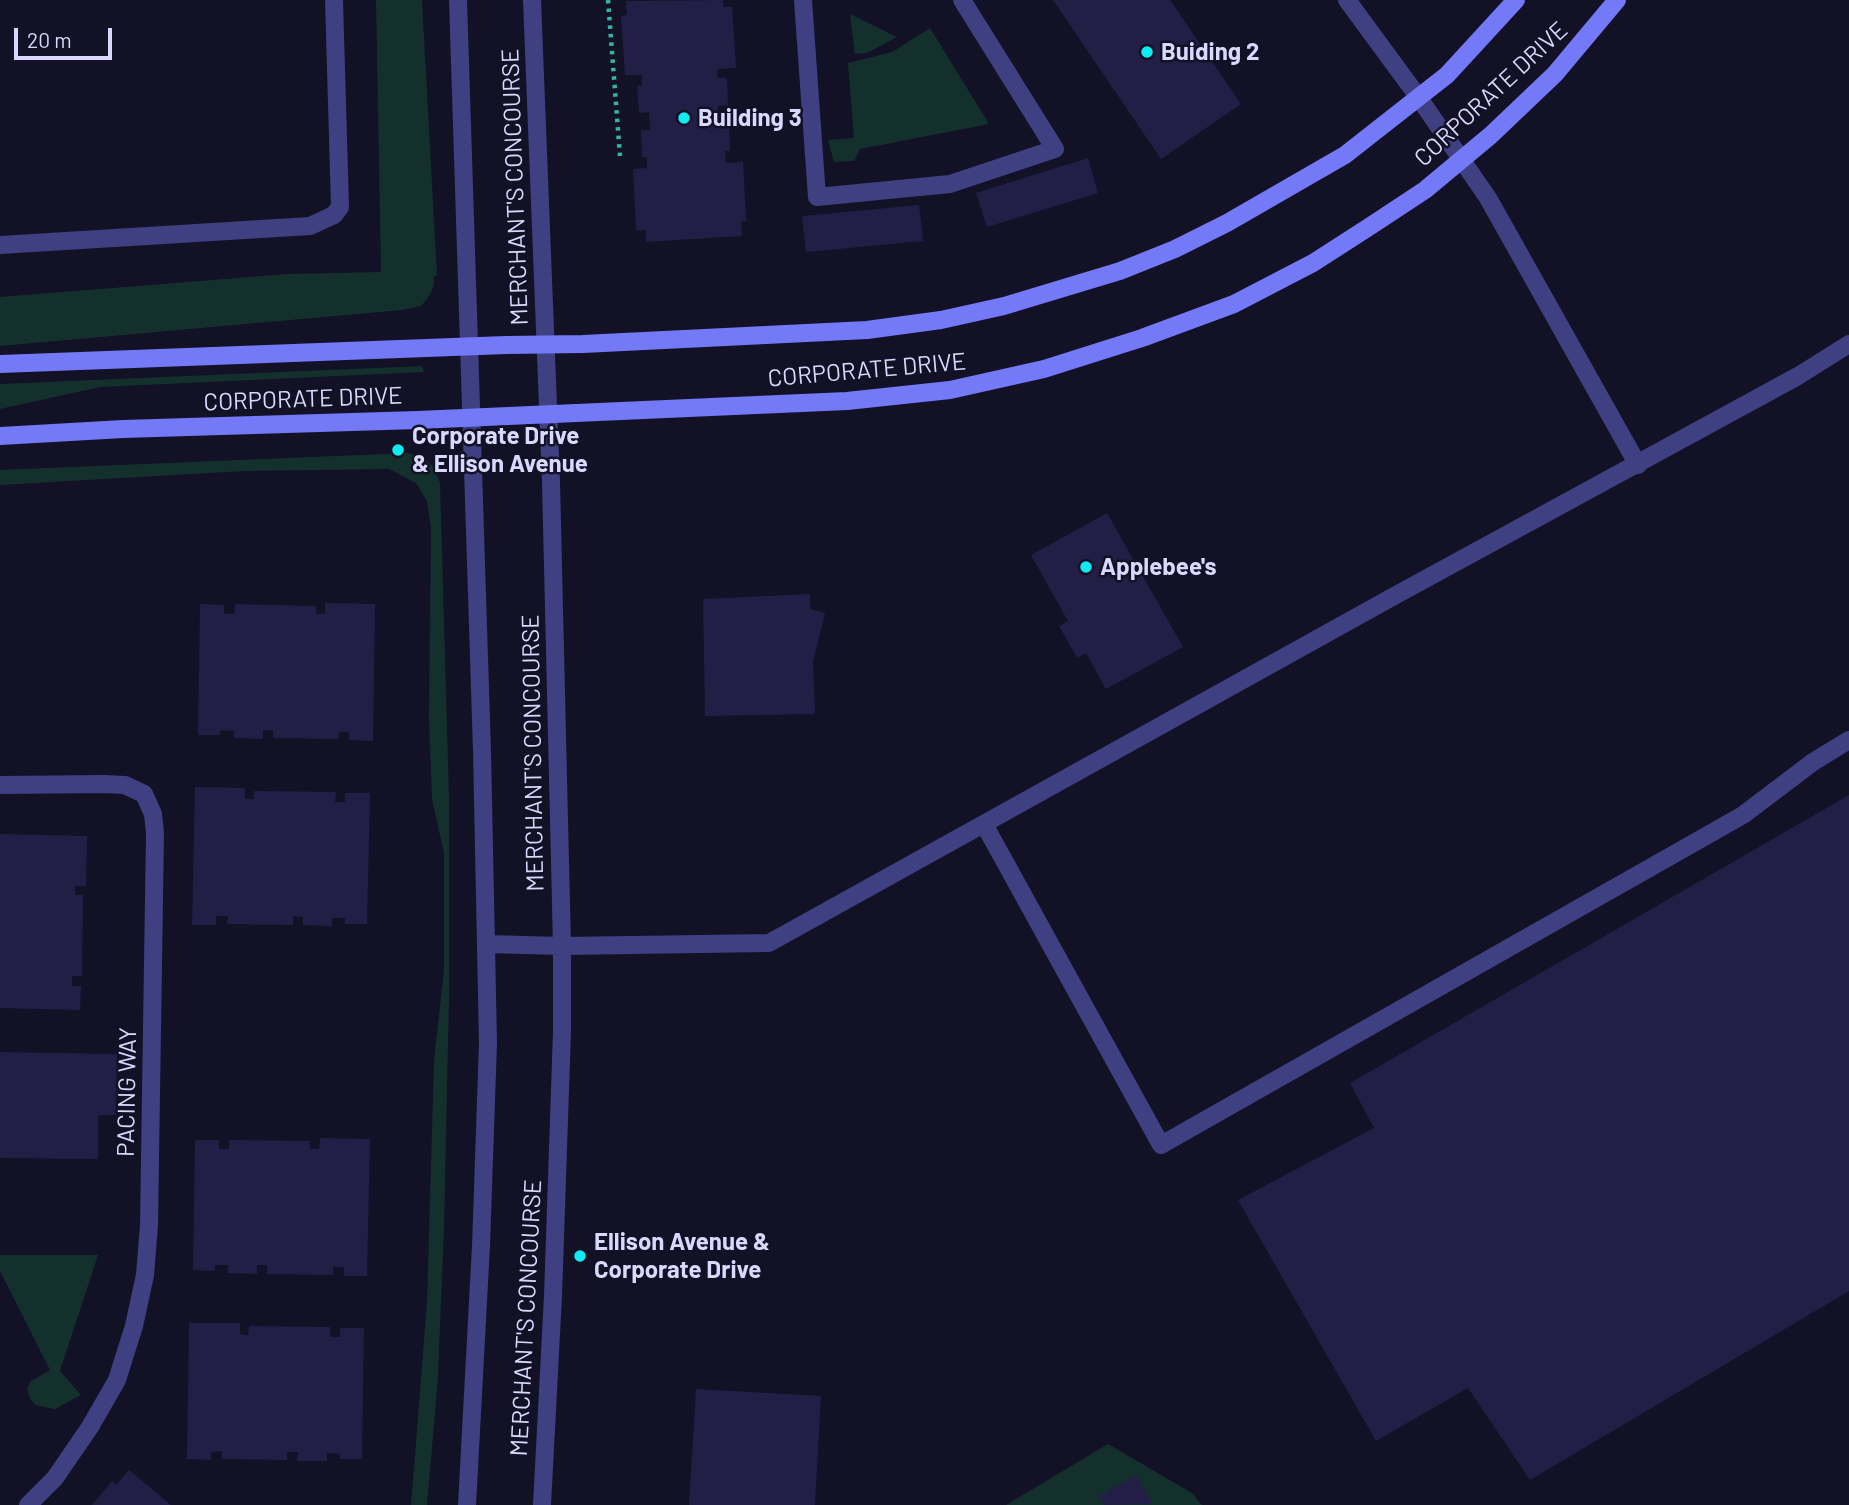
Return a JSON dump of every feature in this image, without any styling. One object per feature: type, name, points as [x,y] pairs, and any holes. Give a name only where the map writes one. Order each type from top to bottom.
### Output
[{"type":"main road","name":"CORPORATE DRIVE","points":[[0,365],[469,346],[583,345],[867,330],[941,320],[1004,306],[1120,271],[1175,249],[1227,223],[1345,155],[1419,98],[1462,60],[1516,0]]},
{"type":"main road","name":"CORPORATE DRIVE","points":[[0,436],[847,401],[950,390],[1044,369],[1142,338],[1234,304],[1313,263],[1426,190],[1462,160],[1555,74],[1617,0]]},
{"type":"street","points":[[0,245],[310,226],[334,215],[340,207],[334,0]]},
{"type":"street","name":"MERCHANT'S CONCOURSE","points":[[458,0],[488,1043],[476,1354],[467,1505]]},
{"type":"street","name":"MERCHANT'S CONCOURSE","points":[[533,0],[559,757],[562,946],[554,1282],[541,1505]]},
{"type":"street","points":[[803,0],[817,197],[950,184],[1055,149],[961,0]]},
{"type":"street","points":[[1348,0],[1488,198],[1638,465]]},
{"type":"street","points":[[486,944],[562,946],[769,943],[1550,511],[1638,465],[1798,376],[1849,344]]},
{"type":"street","points":[[984,824],[1161,1145],[1743,815],[1814,762],[1849,740]]},
{"type":"street","name":"PACING WAY","points":[[0,785],[125,785],[144,794],[153,814],[155,833],[149,1225],[145,1275],[134,1326],[117,1380],[90,1427],[55,1478],[28,1505]]},
{"type":"path","points":[[608,0],[620,156]]},
{"type":"green space","points":[[376,0],[422,0],[437,276],[434,276],[430,295],[421,306],[402,310],[0,346],[0,297],[288,274],[381,272]]},
{"type":"green space","points":[[850,14],[897,37],[867,53],[855,54]]},
{"type":"green space","points":[[930,28],[989,124],[860,149],[854,161],[834,162],[828,140],[854,138],[848,63],[892,52]]},
{"type":"green space","points":[[422,366],[424,372],[100,387],[0,409],[0,384]]},
{"type":"green space","points":[[408,453],[422,457],[433,466],[440,483],[449,797],[449,999],[444,1228],[438,1377],[427,1505],[411,1505],[427,1303],[434,1060],[444,970],[444,853],[432,800],[429,719],[431,528],[427,501],[416,483],[389,469],[244,471],[0,485],[0,470]]},
{"type":"green space","points":[[0,1255],[98,1255],[60,1371],[81,1395],[55,1409],[36,1405],[27,1389],[31,1381],[50,1370],[0,1271]]},
{"type":"green space","points":[[1108,1444],[1192,1493],[1202,1505],[1006,1505]]},
{"type":"building","name":"Building 3","points":[[723,0],[723,7],[732,7],[736,68],[717,69],[718,78],[727,78],[728,105],[718,106],[719,125],[729,124],[730,151],[725,151],[726,163],[743,162],[746,221],[741,221],[742,236],[646,242],[646,230],[636,230],[633,169],[647,168],[647,157],[642,157],[641,130],[650,130],[649,112],[639,113],[637,86],[642,86],[642,75],[625,75],[621,16],[627,15],[626,1]]},
{"type":"building","name":"Buiding 2","points":[[1053,0],[1170,0],[1241,104],[1161,159]]},
{"type":"building","points":[[1088,158],[1098,193],[987,227],[976,193]]},
{"type":"building","points":[[919,205],[923,241],[806,252],[802,216]]},
{"type":"building","points":[[1107,513],[1183,647],[1106,689],[1086,653],[1077,658],[1059,626],[1068,621],[1031,555]]},
{"type":"building","points":[[810,594],[810,609],[825,613],[813,662],[815,714],[705,716],[703,599]]},
{"type":"building","points":[[325,603],[375,604],[373,741],[349,740],[349,732],[339,732],[338,739],[273,738],[273,730],[263,730],[263,739],[234,738],[234,731],[220,730],[220,735],[198,735],[200,604],[224,605],[224,614],[234,614],[235,604],[316,606],[316,614],[325,614]]},
{"type":"building","points":[[195,787],[245,788],[245,799],[254,799],[254,791],[336,792],[335,802],[345,802],[345,793],[370,793],[367,924],[345,924],[345,918],[332,918],[332,926],[303,925],[303,917],[293,916],[293,925],[227,924],[228,916],[216,916],[216,925],[192,925]]},
{"type":"building","points":[[1849,795],[1849,1291],[1530,1480],[1468,1388],[1376,1441],[1238,1200],[1374,1128],[1350,1083]]},
{"type":"building","points":[[0,834],[87,836],[86,886],[75,886],[75,895],[83,895],[82,976],[72,976],[72,986],[81,986],[80,1010],[0,1008]]},
{"type":"building","points":[[0,1052],[117,1054],[116,1115],[98,1115],[98,1159],[0,1158]]},
{"type":"building","points":[[320,1138],[370,1139],[367,1276],[344,1276],[344,1267],[333,1267],[333,1275],[267,1274],[267,1265],[257,1265],[257,1274],[228,1273],[228,1265],[215,1265],[215,1271],[193,1270],[195,1140],[219,1140],[219,1149],[229,1149],[229,1140],[310,1141],[310,1149],[319,1149]]},
{"type":"building","points":[[189,1323],[240,1323],[240,1334],[248,1335],[249,1326],[330,1327],[330,1337],[340,1337],[340,1328],[364,1328],[362,1459],[340,1459],[340,1454],[327,1453],[327,1461],[297,1461],[298,1452],[287,1452],[287,1460],[222,1459],[222,1451],[211,1452],[211,1460],[187,1459]]},
{"type":"building","points":[[696,1389],[821,1396],[815,1505],[689,1505]]},
{"type":"building","points":[[129,1470],[171,1505],[92,1505],[112,1481],[116,1485]]},
{"type":"building","points":[[1136,1475],[1153,1504],[1104,1505],[1099,1496]]},
{"type":"place","name":"Buiding 2","points":[[1147,52]]},
{"type":"place","name":"Building 3","points":[[684,118]]},
{"type":"place","name":"Corporate Drive & Ellison Avenue","points":[[398,450]]},
{"type":"place","name":"Applebee's","points":[[1086,567]]},
{"type":"place","name":"Ellison Avenue & Corporate Drive","points":[[580,1256]]}]
